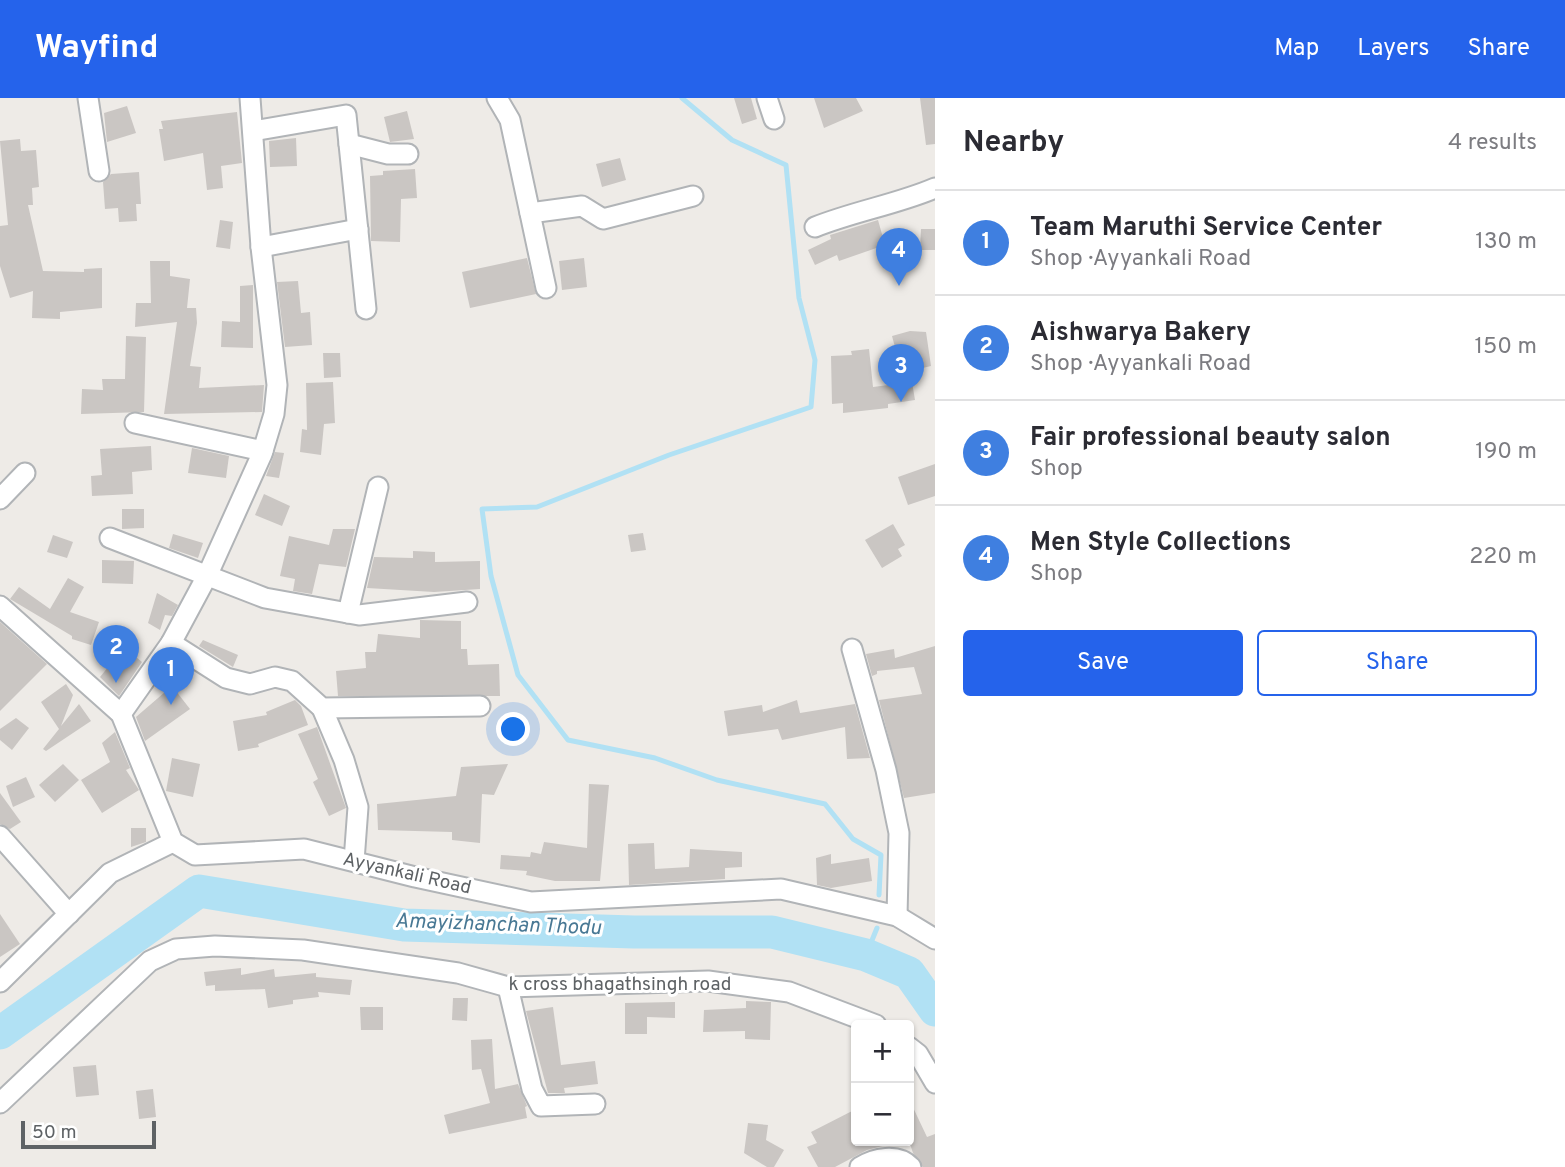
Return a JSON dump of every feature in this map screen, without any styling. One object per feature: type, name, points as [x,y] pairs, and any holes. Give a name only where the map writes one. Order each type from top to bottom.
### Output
[{"type":"street","points":[[88,98],[99,171]]},
{"type":"street","points":[[121,714],[171,643],[207,576],[263,451],[274,414],[277,385],[261,247],[250,98]]},
{"type":"street","points":[[497,98],[510,120],[546,288]]},
{"type":"street","points":[[767,98],[774,119]]},
{"type":"street","points":[[253,131],[346,115],[366,309]]},
{"type":"street","points":[[349,144],[388,154],[408,154]]},
{"type":"street","points":[[816,227],[857,211],[916,196],[935,188]]},
{"type":"street","points":[[530,213],[582,206],[603,219],[693,196]]},
{"type":"street","points":[[261,247],[358,229]]},
{"type":"street","points":[[135,423],[263,451]]},
{"type":"street","points":[[0,499],[25,473]]},
{"type":"street","points":[[348,613],[378,487]]},
{"type":"street","points":[[110,538],[265,598],[359,615],[467,602]]},
{"type":"street","points":[[0,606],[121,714],[173,842],[110,873],[0,982]]},
{"type":"street","points":[[171,643],[226,678],[250,684],[275,677],[292,681],[322,708],[344,760],[358,807],[354,861]]},
{"type":"street","points":[[852,649],[886,770],[899,833],[897,916]]},
{"type":"street","points":[[322,708],[480,706]]},
{"type":"street","points":[[0,836],[69,914]]},
{"type":"street","name":"Ayyankali Road","points":[[173,842],[195,855],[304,849],[531,902],[781,889],[897,916],[935,940]]},
{"type":"street","name":"k cross bhagathsingh road","points":[[0,1103],[150,961],[176,949],[215,946],[303,950],[458,973],[508,987],[708,981],[789,992],[863,1020]]},
{"type":"street","points":[[508,987],[532,1089],[541,1106],[596,1104]]},
{"type":"street","points":[[914,1051],[935,1083]]},
{"type":"street","points":[[860,1167],[872,1159],[897,1159],[911,1167]]},
{"type":"building","points":[[734,98],[751,98],[757,119],[742,124]]},
{"type":"building","points":[[814,98],[856,98],[863,111],[824,128]]},
{"type":"building","points":[[920,98],[935,98],[935,144],[926,145]]},
{"type":"building","points":[[127,106],[136,133],[107,142],[104,113]]},
{"type":"building","points":[[407,111],[414,139],[390,142],[384,117]]},
{"type":"building","points":[[237,112],[242,163],[221,166],[223,188],[207,190],[203,153],[164,161],[159,129],[163,129],[161,121]]},
{"type":"building","points":[[296,138],[297,166],[270,167],[269,141]]},
{"type":"building","points":[[20,139],[21,151],[36,150],[39,187],[32,188],[33,205],[28,205],[43,271],[84,272],[84,269],[102,268],[102,308],[60,312],[60,319],[32,318],[33,291],[10,298],[0,266],[0,226],[8,225],[0,141]]},
{"type":"building","points":[[620,158],[626,180],[602,187],[596,164]]},
{"type":"building","points":[[415,169],[417,198],[401,199],[400,242],[371,241],[370,176],[383,175],[383,171]]},
{"type":"building","points":[[139,172],[141,204],[136,204],[137,221],[119,222],[118,208],[105,209],[103,182],[111,174]]},
{"type":"building","points":[[220,220],[233,222],[230,249],[216,247]]},
{"type":"building","points":[[878,220],[885,245],[839,261],[837,255],[815,265],[808,250],[831,239],[830,235]]},
{"type":"building","points":[[921,229],[935,229],[935,250],[920,250]]},
{"type":"building","points":[[527,258],[536,294],[470,308],[462,272]]},
{"type":"building","points":[[584,258],[587,287],[562,290],[559,261]]},
{"type":"building","points":[[150,261],[170,261],[170,276],[190,279],[187,308],[196,308],[197,323],[190,366],[201,367],[199,388],[264,385],[262,412],[164,414],[177,322],[135,327],[136,303],[151,303]]},
{"type":"building","points":[[298,281],[301,313],[310,312],[312,345],[285,347],[277,282]]},
{"type":"building","points":[[253,285],[253,348],[221,347],[222,321],[240,322],[240,286]]},
{"type":"building","points":[[910,331],[926,332],[931,366],[902,373],[892,336]]},
{"type":"building","points":[[126,336],[146,337],[144,412],[81,414],[82,389],[103,390],[102,379],[125,379]]},
{"type":"building","points":[[869,349],[873,387],[912,382],[915,400],[888,404],[888,408],[843,413],[843,403],[832,404],[831,356],[852,355],[851,351]]},
{"type":"building","points":[[323,353],[340,353],[341,377],[324,378]]},
{"type":"building","points":[[333,382],[335,423],[324,424],[321,455],[300,452],[302,429],[307,430],[306,383]]},
{"type":"building","points":[[151,446],[152,470],[132,472],[133,494],[92,496],[91,476],[102,475],[100,449]]},
{"type":"building","points":[[192,448],[229,456],[226,478],[188,473]]},
{"type":"building","points":[[275,452],[284,453],[279,478],[266,476]]},
{"type":"building","points":[[935,464],[935,496],[908,505],[898,477]]},
{"type":"building","points":[[264,494],[290,506],[282,526],[255,515]]},
{"type":"building","points":[[122,509],[144,509],[144,528],[122,529]]},
{"type":"building","points":[[893,524],[905,545],[898,549],[902,556],[882,568],[865,540]]},
{"type":"building","points":[[333,529],[355,529],[346,567],[319,564],[312,594],[293,591],[295,579],[280,576],[289,536],[329,545]]},
{"type":"building","points":[[643,533],[646,550],[631,552],[628,535]]},
{"type":"building","points":[[173,534],[203,543],[198,558],[169,548]]},
{"type":"building","points":[[53,535],[73,542],[67,558],[47,552]]},
{"type":"building","points":[[413,551],[435,552],[435,562],[480,561],[480,589],[434,592],[367,588],[374,557],[413,558]]},
{"type":"building","points":[[102,560],[134,561],[133,584],[102,583]]},
{"type":"building","points":[[68,578],[84,587],[70,612],[99,622],[91,645],[72,639],[72,636],[10,599],[19,587],[50,609]]},
{"type":"building","points":[[157,593],[178,605],[172,616],[165,615],[160,630],[148,623]]},
{"type":"building","points":[[420,620],[461,621],[461,649],[467,649],[468,665],[499,664],[500,696],[338,696],[336,671],[366,668],[365,652],[376,652],[378,634],[420,638]]},
{"type":"building","points":[[0,622],[47,664],[0,711]]},
{"type":"building","points":[[131,639],[131,653],[142,662],[119,696],[100,677]]},
{"type":"building","points":[[203,640],[238,655],[233,667],[199,646]]},
{"type":"building","points":[[935,646],[935,793],[904,798],[879,700],[922,694],[914,667],[877,671],[877,674],[872,676],[866,654],[894,649],[895,658]]},
{"type":"building","points":[[66,684],[73,695],[61,726],[79,704],[91,721],[46,751],[43,749],[59,729],[41,702]]},
{"type":"building","points":[[172,686],[190,709],[145,741],[136,717]]},
{"type":"building","points":[[295,700],[301,706],[308,725],[258,744],[259,747],[238,751],[233,721],[267,715],[266,712]]},
{"type":"building","points":[[797,700],[800,713],[855,704],[870,758],[847,759],[845,727],[782,740],[778,729],[728,736],[724,711],[762,705],[763,712]]},
{"type":"building","points":[[16,718],[29,728],[12,750],[0,740],[0,729]]},
{"type":"building","points":[[317,727],[346,808],[329,816],[313,782],[318,779],[298,734]]},
{"type":"building","points":[[115,732],[130,768],[126,770],[139,790],[102,813],[81,780],[110,762],[102,743]]},
{"type":"building","points":[[172,758],[200,764],[193,797],[166,791]]},
{"type":"building","points":[[63,764],[79,780],[55,802],[39,785]]},
{"type":"building","points":[[508,764],[494,795],[482,794],[480,843],[452,840],[452,832],[378,830],[377,804],[456,796],[461,767]]},
{"type":"building","points":[[26,777],[35,797],[13,807],[6,786]]},
{"type":"building","points":[[589,784],[609,785],[600,881],[555,881],[526,875],[527,871],[500,869],[501,855],[530,857],[531,852],[541,854],[544,842],[587,848]]},
{"type":"building","points":[[0,793],[21,822],[10,829],[0,824]]},
{"type":"building","points":[[131,828],[146,828],[146,842],[131,847]]},
{"type":"building","points":[[654,843],[655,869],[689,867],[690,849],[742,852],[742,867],[725,868],[725,879],[629,885],[628,844]]},
{"type":"building","points":[[831,854],[831,864],[869,858],[872,881],[831,888],[817,885],[816,858]]},
{"type":"building","points":[[0,914],[20,944],[0,957]]},
{"type":"building","points":[[241,968],[241,975],[274,969],[275,977],[316,973],[316,977],[352,980],[350,995],[318,992],[319,997],[293,1000],[293,1004],[268,1008],[265,989],[215,991],[215,985],[206,986],[204,972]]},
{"type":"building","points":[[453,998],[468,998],[467,1021],[452,1020]]},
{"type":"building","points":[[746,1001],[771,1002],[770,1040],[745,1039],[745,1031],[703,1032],[704,1010],[746,1008]]},
{"type":"building","points":[[675,1002],[675,1018],[647,1017],[647,1034],[625,1034],[625,1003]]},
{"type":"building","points":[[360,1007],[383,1007],[383,1030],[361,1030]]},
{"type":"building","points":[[553,1007],[561,1065],[595,1061],[598,1084],[564,1088],[565,1093],[548,1093],[526,1011]]},
{"type":"building","points":[[492,1039],[495,1089],[518,1084],[527,1106],[527,1118],[449,1134],[444,1115],[490,1103],[481,1069],[472,1070],[471,1040]]},
{"type":"building","points":[[96,1065],[99,1095],[76,1097],[73,1067]]},
{"type":"building","points":[[153,1089],[156,1117],[139,1119],[136,1091]]},
{"type":"building","points":[[914,1110],[927,1137],[935,1134],[935,1167],[923,1167],[911,1146],[914,1146]]},
{"type":"building","points":[[851,1112],[851,1146],[883,1146],[867,1150],[835,1167],[818,1167],[807,1147],[817,1143],[811,1132]]},
{"type":"building","points":[[748,1123],[768,1125],[766,1140],[784,1150],[774,1167],[767,1167],[744,1153]]},
{"type":"waterway","points":[[682,98],[732,140],[786,165],[799,298],[815,360],[811,407],[669,455],[537,507],[482,509],[491,576],[518,675],[568,740],[655,758],[717,780],[825,804],[853,839],[881,855],[879,895]]},
{"type":"waterway","name":"Amayizhanchan Thodu","points":[[0,1033],[199,891],[404,925],[634,932],[772,932],[866,955],[909,973],[935,1010]]},
{"type":"waterway","points":[[866,955],[877,928]]},
{"type":"place","name":"Men Style Collections","points":[[899,286]]},
{"type":"place","name":"Fair professional beauty salon","points":[[901,402]]},
{"type":"place","name":"Aishwarya Bakery","points":[[116,683]]},
{"type":"place","name":"Team Maruthi Service Center","points":[[171,705]]}]
